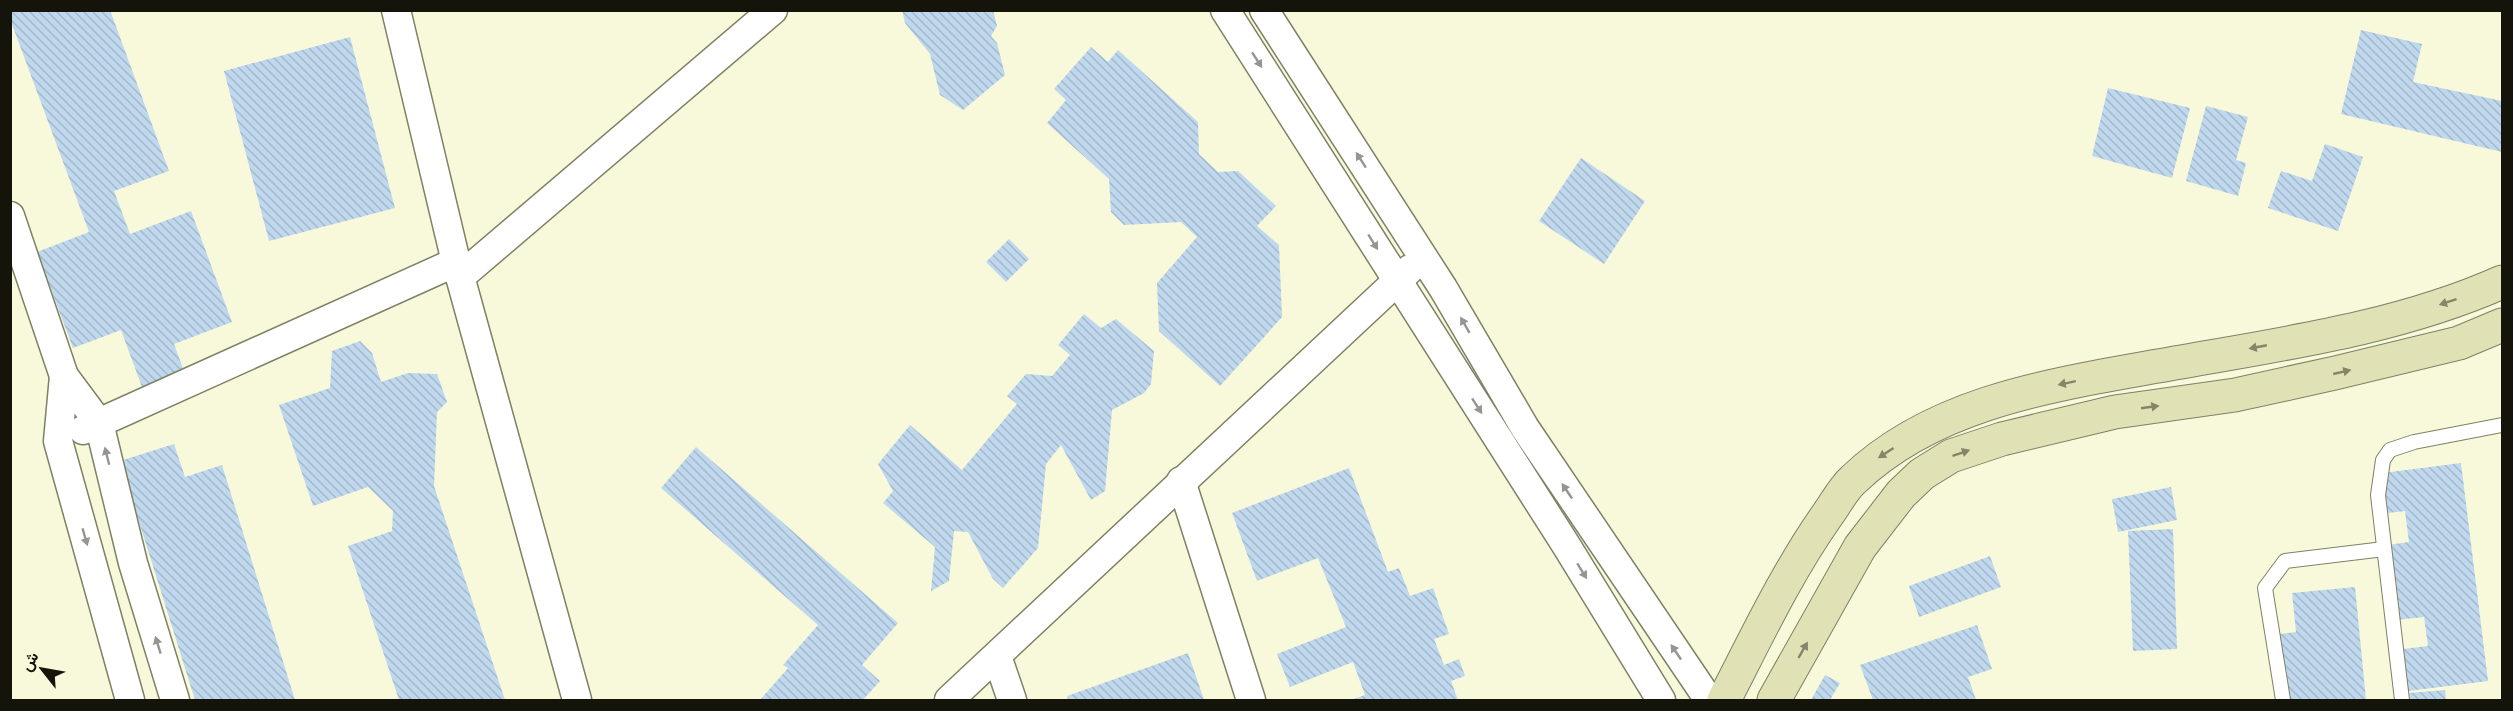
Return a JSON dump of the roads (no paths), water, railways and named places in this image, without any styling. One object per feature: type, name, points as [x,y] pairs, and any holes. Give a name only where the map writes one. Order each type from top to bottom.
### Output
[{"type":"main road","points":[[1724,700],[1811,538],[1850,482],[1874,461],[1914,434],[2000,398],[2096,377],[2369,327],[2502,282]]},
{"type":"main road","points":[[1774,700],[1860,547],[1901,494],[1922,474],[1951,456],[2002,439],[2115,412],[2235,395],[2335,373],[2459,343],[2502,325]]},
{"type":"street","points":[[396,10],[458,269],[578,700]]},
{"type":"street","points":[[58,441],[458,269],[773,10]]},
{"type":"street","points":[[1225,10],[1662,700]]},
{"type":"street","points":[[1264,10],[1424,258],[1524,428],[1709,700]]},
{"type":"street","points":[[10,216],[64,376],[99,423],[133,563],[175,700]]},
{"type":"street","points":[[949,700],[1397,280],[1424,258]]},
{"type":"street","points":[[64,376],[58,441],[130,700]]},
{"type":"street","points":[[1181,481],[1251,700]]},
{"type":"street","points":[[997,656],[1012,700]]},
{"type":"lane","points":[[2402,700],[2378,495],[2382,460],[2391,450],[2414,442],[2502,425]]},
{"type":"lane","points":[[2283,700],[2265,588],[2285,561],[2384,549]]}]
